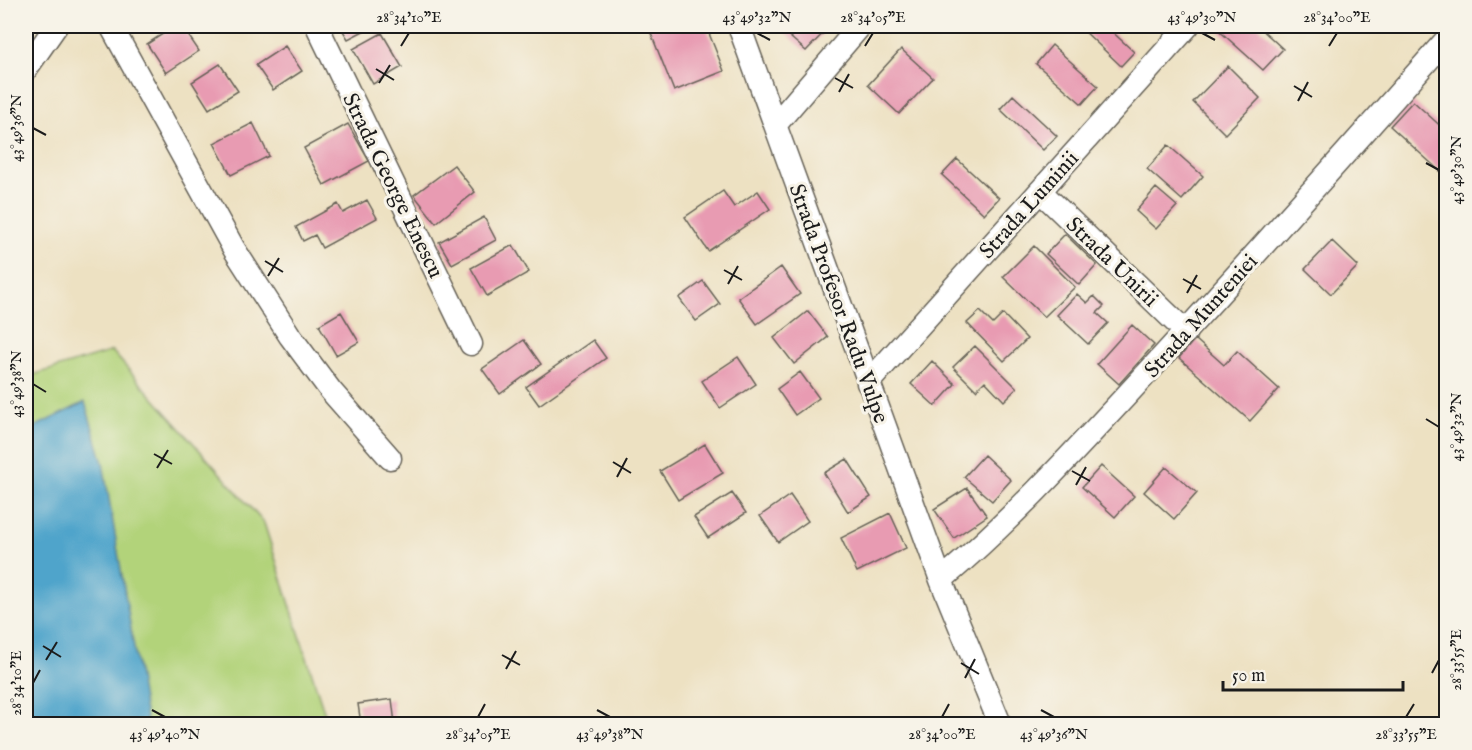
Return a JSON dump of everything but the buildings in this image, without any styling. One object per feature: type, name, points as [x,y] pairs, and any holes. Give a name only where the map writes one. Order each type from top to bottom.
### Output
[{"type":"street","points":[[26,69],[56,26]]},
{"type":"street","points":[[111,26],[211,210],[283,326],[331,391],[390,458]]},
{"type":"street","name":"Strada George Enescu","points":[[317,26],[471,344]]},
{"type":"street","name":"Strada Profesor Radu Vulpe","points":[[739,26],[941,580],[1000,724]]},
{"type":"street","points":[[776,124],[860,26]]},
{"type":"street","name":"Strada Luminii","points":[[868,383],[1188,26]]},
{"type":"street","name":"Strada Munteniei","points":[[941,580],[986,542],[1038,491],[1186,332],[1446,40]]},
{"type":"street","name":"Strada Unirii","points":[[1040,190],[1186,332]]},
{"type":"green space","points":[[112,351],[264,523],[328,724],[26,724],[26,377]]},
{"type":"water","points":[[85,402],[103,463],[147,724],[26,724],[26,431]]}]
